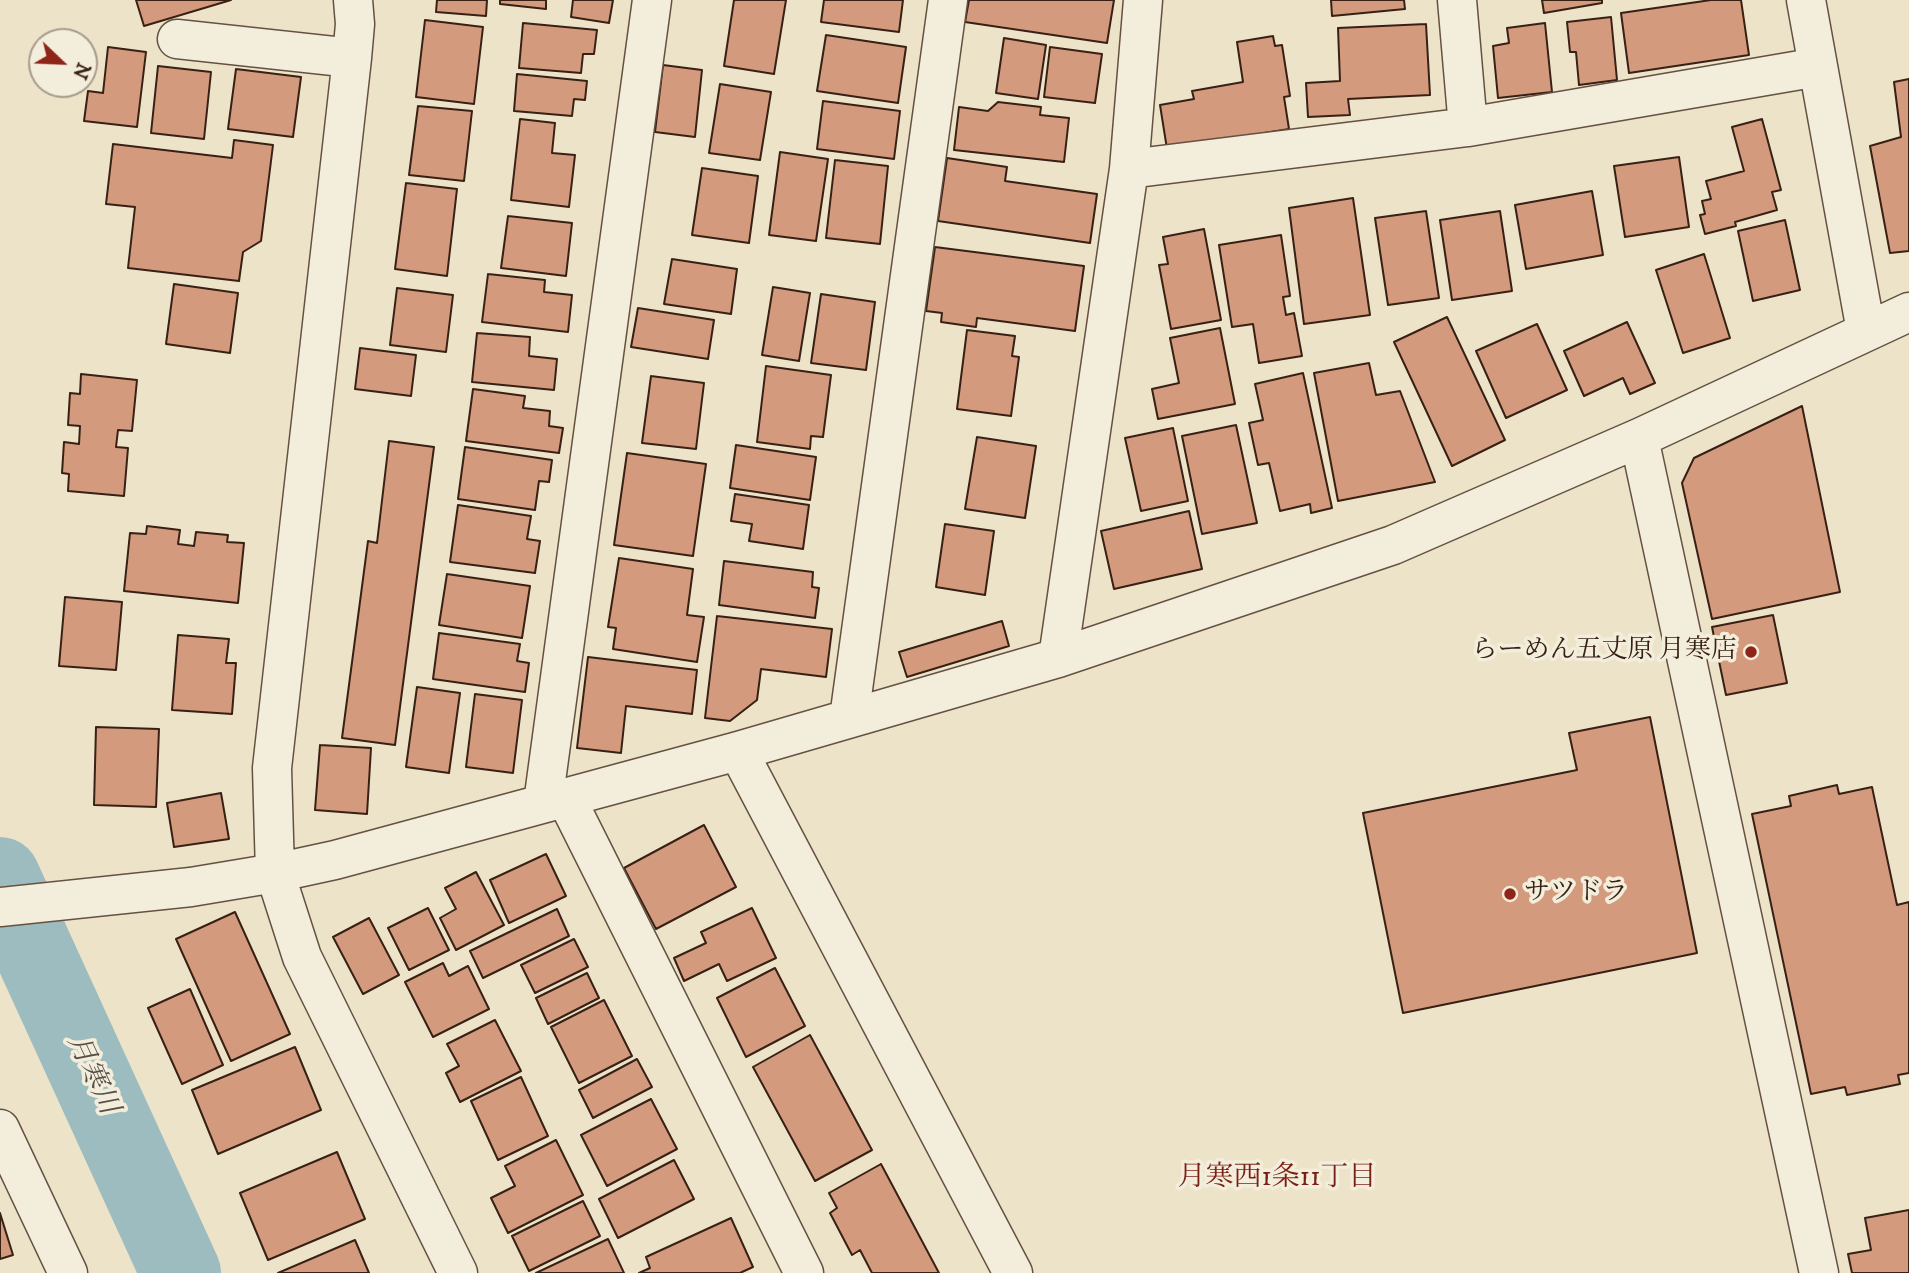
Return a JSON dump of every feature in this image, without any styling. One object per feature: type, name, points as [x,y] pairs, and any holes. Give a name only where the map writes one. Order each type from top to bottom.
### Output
[{"type":"street","points":[[353,0],[355,24],[352,58],[272,768],[275,873],[302,957],[458,1273]]},
{"type":"street","points":[[652,0],[554,800],[804,1273]]},
{"type":"street","points":[[849,718],[948,0]]},
{"type":"street","points":[[1058,658],[1129,169],[1143,0]]},
{"type":"street","points":[[1457,0],[1468,127]]},
{"type":"street","points":[[1806,0],[1866,331]]},
{"type":"street","points":[[177,39],[352,58]]},
{"type":"street","points":[[1129,169],[1468,127],[1818,67]]},
{"type":"street","points":[[0,907],[191,887],[335,860],[738,751],[1058,658],[1393,545],[1639,439],[1909,312]]},
{"type":"street","points":[[1639,439],[1819,1273]]},
{"type":"street","points":[[738,751],[1013,1273]]},
{"type":"street","points":[[1,1133],[68,1273]]},
{"type":"building","points":[[136,0],[231,0],[144,26]]},
{"type":"building","points":[[437,0],[487,0],[486,16],[436,12]]},
{"type":"building","points":[[500,0],[546,0],[546,9],[500,4]]},
{"type":"building","points":[[573,0],[613,0],[609,23],[571,17]]},
{"type":"building","points":[[734,0],[786,0],[774,74],[724,66]]},
{"type":"building","points":[[824,0],[903,0],[899,32],[821,22]]},
{"type":"building","points":[[969,0],[1114,0],[1107,43],[965,22]]},
{"type":"building","points":[[1331,0],[1404,0],[1405,9],[1332,16]]},
{"type":"building","points":[[1542,0],[1602,0],[1602,3],[1544,13]]},
{"type":"building","points":[[1711,0],[1741,0],[1749,55],[1629,73],[1621,13]]},
{"type":"building","points":[[1611,17],[1617,80],[1579,85],[1576,52],[1570,52],[1567,22]]},
{"type":"building","points":[[425,20],[483,27],[474,104],[416,97]]},
{"type":"building","points":[[523,23],[597,30],[594,54],[583,54],[581,73],[519,68]]},
{"type":"building","points":[[1545,23],[1552,92],[1498,98],[1493,46],[1509,43],[1507,28]]},
{"type":"building","points":[[1426,24],[1430,95],[1348,99],[1350,115],[1308,117],[1306,83],[1340,81],[1338,28]]},
{"type":"building","points":[[826,35],[906,47],[898,103],[817,91]]},
{"type":"building","points":[[1273,36],[1275,46],[1282,45],[1290,96],[1284,97],[1289,129],[1167,149],[1160,105],[1194,99],[1192,91],[1243,82],[1237,42]]},
{"type":"building","points":[[1004,38],[1046,45],[1038,99],[996,93]]},
{"type":"building","points":[[108,47],[146,52],[137,127],[84,121],[87,98],[98,98],[98,92],[103,93]]},
{"type":"building","points":[[1050,47],[1102,54],[1095,103],[1044,97]]},
{"type":"building","points":[[663,65],[702,70],[695,137],[655,132]]},
{"type":"building","points":[[158,66],[211,72],[204,139],[151,133]]},
{"type":"building","points":[[236,69],[301,77],[293,137],[228,129]]},
{"type":"building","points":[[517,74],[587,81],[585,100],[574,99],[572,116],[514,111]]},
{"type":"building","points":[[1909,79],[1909,251],[1890,253],[1870,146],[1901,137],[1894,82]]},
{"type":"building","points":[[720,84],[771,92],[760,160],[709,153]]},
{"type":"building","points":[[823,101],[900,111],[894,159],[817,149]]},
{"type":"building","points":[[998,102],[1041,107],[1040,115],[1069,118],[1064,162],[954,150],[959,107],[988,111]]},
{"type":"building","points":[[418,106],[472,111],[464,181],[409,175]]},
{"type":"building","points":[[520,119],[555,123],[552,153],[575,155],[569,207],[511,200]]},
{"type":"building","points":[[1762,119],[1781,190],[1772,192],[1777,210],[1735,222],[1736,226],[1705,234],[1700,215],[1705,214],[1702,201],[1711,199],[1706,181],[1744,171],[1732,127]]},
{"type":"building","points":[[234,140],[273,145],[261,241],[243,252],[239,281],[128,268],[135,207],[106,204],[113,144],[232,158]]},
{"type":"building","points":[[780,152],[828,159],[816,241],[769,235]]},
{"type":"building","points":[[1679,157],[1689,227],[1625,237],[1614,166]]},
{"type":"building","points":[[947,158],[1007,167],[1005,181],[1097,194],[1090,243],[938,221]]},
{"type":"building","points":[[835,160],[888,166],[880,244],[826,238]]},
{"type":"building","points":[[702,168],[758,176],[749,243],[692,235]]},
{"type":"building","points":[[406,183],[457,189],[447,276],[395,269]]},
{"type":"building","points":[[1592,191],[1603,255],[1526,269],[1515,205]]},
{"type":"building","points":[[1353,198],[1370,315],[1304,324],[1289,208]]},
{"type":"building","points":[[1426,211],[1439,298],[1388,305],[1375,218]]},
{"type":"building","points":[[1500,211],[1512,291],[1452,300],[1440,220]]},
{"type":"building","points":[[508,216],[572,223],[566,276],[501,268]]},
{"type":"building","points":[[1785,220],[1800,290],[1753,301],[1738,231]]},
{"type":"building","points":[[1204,229],[1221,320],[1171,329],[1159,265],[1168,264],[1163,237]]},
{"type":"building","points":[[1281,235],[1290,296],[1283,297],[1286,315],[1294,313],[1302,356],[1259,363],[1253,324],[1232,327],[1219,245]]},
{"type":"building","points":[[935,247],[1084,266],[1075,331],[977,318],[976,327],[941,322],[942,313],[926,311]]},
{"type":"building","points":[[1704,254],[1730,338],[1683,353],[1656,270]]},
{"type":"building","points":[[672,259],[737,269],[731,314],[664,304]]},
{"type":"building","points":[[488,274],[545,280],[544,292],[572,295],[568,332],[482,322]]},
{"type":"building","points":[[174,284],[238,293],[230,353],[166,344]]},
{"type":"building","points":[[773,287],[810,293],[799,361],[762,355]]},
{"type":"building","points":[[397,288],[453,295],[446,352],[390,345]]},
{"type":"building","points":[[821,294],[875,302],[866,370],[811,363]]},
{"type":"building","points":[[638,308],[714,320],[708,359],[631,347]]},
{"type":"building","points":[[1447,317],[1505,440],[1452,466],[1394,342]]},
{"type":"building","points":[[1627,322],[1655,383],[1630,394],[1623,378],[1584,396],[1564,351]]},
{"type":"building","points":[[1537,324],[1567,390],[1506,418],[1476,351]]},
{"type":"building","points":[[1220,328],[1235,404],[1158,419],[1152,389],[1179,383],[1170,338]]},
{"type":"building","points":[[967,330],[1015,336],[1012,356],[1019,357],[1011,416],[957,409]]},
{"type":"building","points":[[477,333],[530,337],[529,356],[557,359],[554,390],[472,382]]},
{"type":"building","points":[[360,348],[416,355],[411,396],[355,389]]},
{"type":"building","points":[[1369,363],[1376,395],[1400,391],[1435,482],[1338,501],[1314,373]]},
{"type":"building","points":[[766,366],[831,375],[823,437],[811,436],[810,449],[757,442]]},
{"type":"building","points":[[1303,373],[1332,508],[1311,513],[1310,504],[1280,511],[1269,463],[1258,465],[1249,423],[1263,420],[1255,384]]},
{"type":"building","points":[[81,374],[137,380],[132,431],[118,430],[116,447],[128,448],[124,496],[68,491],[69,474],[62,473],[64,442],[79,444],[80,426],[68,425],[70,393],[80,394]]},
{"type":"building","points":[[651,376],[704,383],[696,449],[642,443]]},
{"type":"building","points":[[473,389],[525,396],[523,408],[550,411],[549,426],[563,428],[559,453],[466,441]]},
{"type":"building","points":[[1802,406],[1840,592],[1712,619],[1682,483],[1694,458]]},
{"type":"building","points":[[1236,425],[1257,523],[1202,534],[1182,436]]},
{"type":"building","points":[[1173,428],[1188,501],[1141,511],[1125,438]]},
{"type":"building","points":[[977,437],[1036,446],[1025,518],[965,509]]},
{"type":"building","points":[[389,441],[434,447],[395,745],[342,738],[368,541],[377,543]]},
{"type":"building","points":[[736,445],[816,457],[810,500],[730,488]]},
{"type":"building","points":[[465,447],[552,460],[549,482],[539,481],[535,510],[458,499]]},
{"type":"building","points":[[627,453],[706,464],[693,556],[614,545]]},
{"type":"building","points":[[735,494],[809,505],[803,549],[749,541],[752,524],[731,521]]},
{"type":"building","points":[[458,505],[531,516],[527,539],[540,541],[535,573],[450,562]]},
{"type":"building","points":[[1189,511],[1202,569],[1114,589],[1101,531]]},
{"type":"building","points":[[945,524],[994,531],[985,595],[936,587]]},
{"type":"building","points":[[147,526],[180,530],[178,544],[194,546],[196,532],[228,535],[227,542],[244,543],[238,603],[124,591],[130,533],[146,534]]},
{"type":"building","points":[[619,558],[693,569],[687,615],[704,617],[697,662],[613,649],[616,628],[608,627]]},
{"type":"building","points":[[724,561],[813,572],[812,587],[819,588],[815,618],[719,605]]},
{"type":"building","points":[[447,574],[530,586],[522,638],[439,625]]},
{"type":"building","points":[[65,597],[122,602],[116,670],[59,666]]},
{"type":"building","points":[[1773,615],[1787,683],[1726,695],[1712,627]]},
{"type":"building","points":[[717,616],[832,629],[826,677],[761,669],[757,700],[730,721],[705,718]]},
{"type":"building","points":[[1002,621],[1009,646],[907,677],[899,652]]},
{"type":"building","points":[[439,633],[520,644],[517,661],[529,663],[525,692],[433,679]]},
{"type":"building","points":[[178,635],[229,639],[226,663],[236,663],[232,714],[172,710]]},
{"type":"building","points":[[588,657],[697,670],[692,714],[626,706],[621,753],[577,748]]},
{"type":"building","points":[[417,687],[460,693],[449,773],[406,767]]},
{"type":"building","points":[[475,694],[522,700],[513,773],[466,767]]},
{"type":"building","points":[[1650,717],[1697,953],[1403,1013],[1363,813],[1577,770],[1569,733]]},
{"type":"building","points":[[96,727],[159,729],[156,807],[94,805]]},
{"type":"building","points":[[320,745],[371,748],[367,814],[315,810]]},
{"type":"building","points":[[1837,785],[1839,794],[1872,787],[1897,905],[1909,902],[1909,1073],[1898,1075],[1900,1084],[1847,1095],[1845,1087],[1811,1094],[1752,814],[1791,806],[1789,796]]},
{"type":"building","points":[[221,793],[229,839],[174,847],[167,803]]},
{"type":"building","points":[[704,825],[736,887],[656,929],[624,868]]},
{"type":"building","points":[[546,854],[566,896],[509,923],[490,880]]},
{"type":"building","points":[[476,872],[504,925],[456,950],[440,918],[456,909],[445,888]]},
{"type":"building","points":[[428,908],[449,950],[409,970],[388,928]]},
{"type":"building","points":[[752,908],[776,958],[727,981],[719,964],[684,981],[674,958],[706,943],[701,932]]},
{"type":"building","points":[[557,909],[569,936],[483,978],[470,951]]},
{"type":"building","points":[[235,912],[290,1034],[231,1061],[176,939]]},
{"type":"building","points":[[369,918],[399,975],[363,994],[333,937]]},
{"type":"building","points":[[574,939],[588,967],[535,993],[521,965]]},
{"type":"building","points":[[443,963],[449,976],[468,966],[489,1009],[433,1037],[405,982]]},
{"type":"building","points":[[775,968],[805,1026],[746,1057],[717,998]]},
{"type":"building","points":[[587,973],[599,998],[548,1024],[536,998]]},
{"type":"building","points":[[190,989],[223,1065],[182,1084],[148,1008]]},
{"type":"building","points":[[604,1000],[632,1056],[579,1083],[551,1027]]},
{"type":"building","points":[[495,1020],[521,1071],[460,1102],[446,1073],[459,1066],[447,1044]]},
{"type":"building","points":[[810,1035],[872,1150],[815,1181],[753,1067]]},
{"type":"building","points":[[295,1047],[321,1110],[218,1154],[192,1090]]},
{"type":"building","points":[[637,1059],[652,1087],[593,1118],[579,1090]]},
{"type":"building","points":[[521,1077],[548,1136],[498,1160],[471,1101]]},
{"type":"building","points":[[651,1099],[677,1149],[607,1186],[581,1135]]},
{"type":"building","points":[[556,1140],[583,1195],[508,1233],[491,1198],[515,1186],[505,1166]]},
{"type":"building","points":[[337,1152],[365,1219],[268,1260],[240,1193]]},
{"type":"building","points":[[674,1160],[694,1199],[618,1238],[599,1199]]},
{"type":"building","points":[[881,1164],[939,1273],[872,1273],[860,1250],[852,1255],[830,1213],[837,1208],[829,1193]]},
{"type":"building","points":[[583,1201],[600,1236],[529,1271],[512,1236]]},
{"type":"building","points":[[1909,1210],[1909,1273],[1852,1273],[1848,1254],[1871,1250],[1865,1218]]},
{"type":"building","points":[[0,1213],[13,1255],[0,1259]]},
{"type":"building","points":[[731,1218],[753,1267],[740,1273],[639,1273],[650,1268],[646,1257]]},
{"type":"building","points":[[608,1239],[624,1273],[536,1273]]},
{"type":"building","points":[[355,1240],[369,1273],[278,1273]]},
{"type":"waterway","name":"月寒川","points":[[0,877],[181,1273]]},
{"type":"place","name":"らーめん五丈原 月寒店","points":[[1751,652]]},
{"type":"place","name":"サツドラ","points":[[1510,894]]},
{"type":"district","name":"月寒西1条11丁目","points":[[1277,1179]]}]
